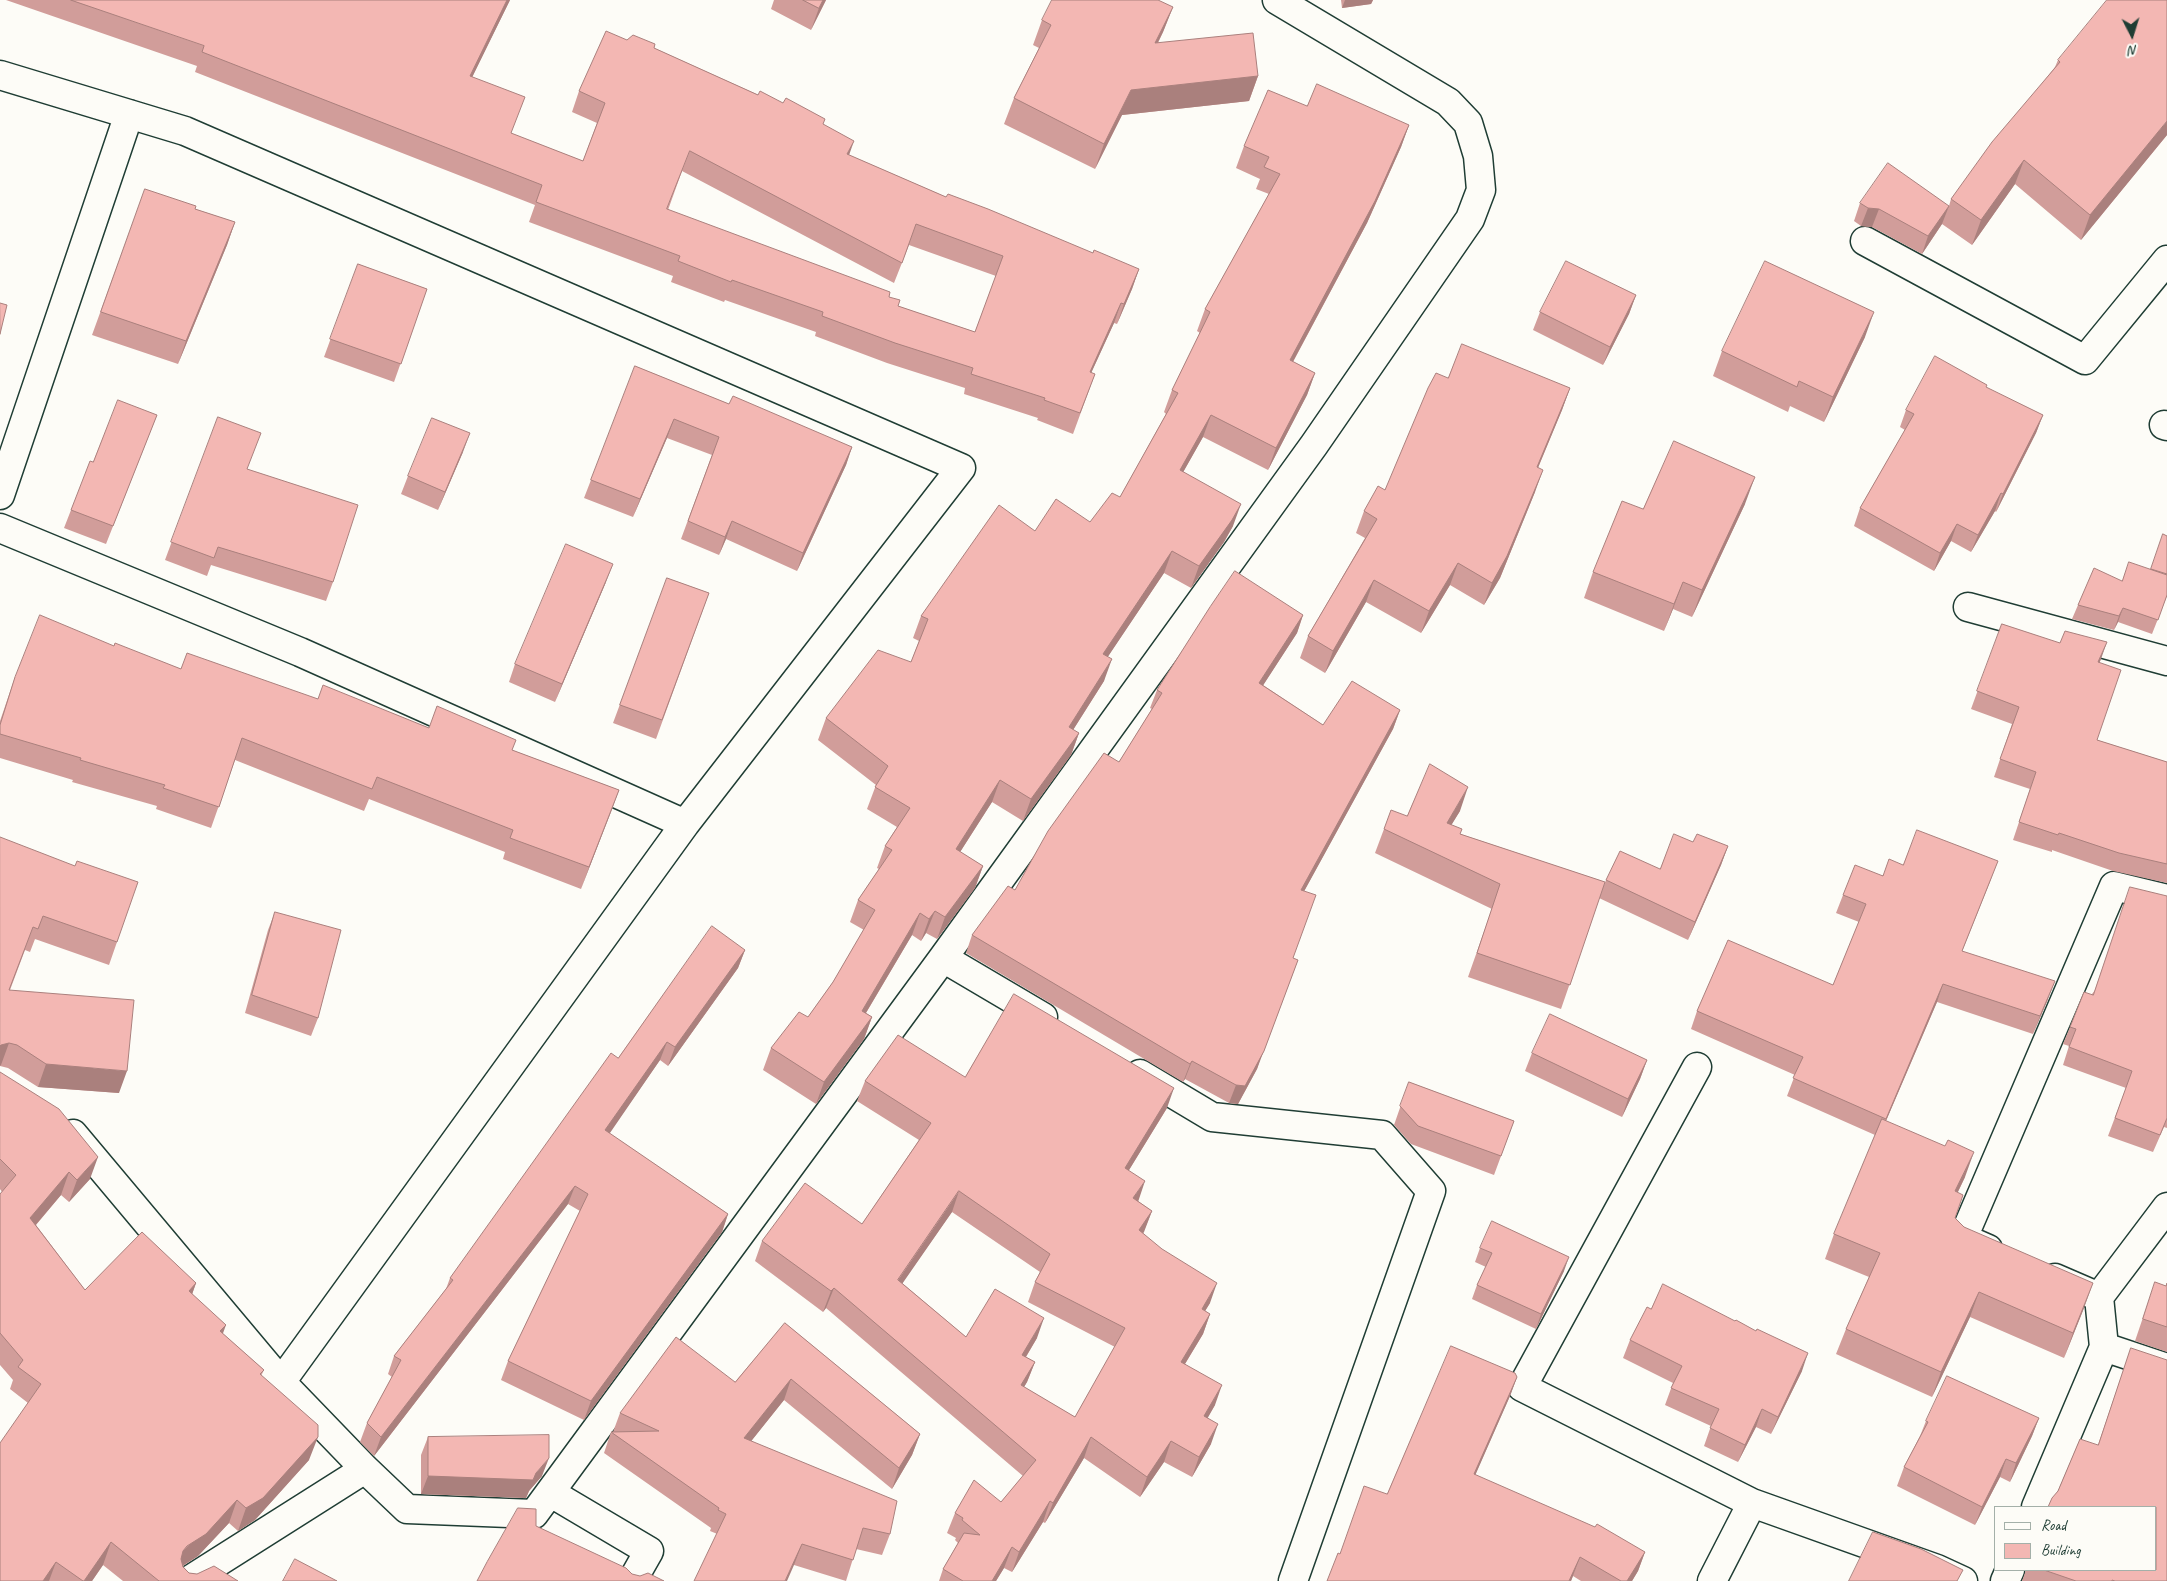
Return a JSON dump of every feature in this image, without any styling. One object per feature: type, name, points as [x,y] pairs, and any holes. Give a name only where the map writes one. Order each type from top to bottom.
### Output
[{"type":"street","points":[[54,1115],[61,1120],[135,1206],[281,1382],[365,1469],[407,1509],[534,1514],[943,958],[1320,436],[1470,219],[1481,190],[1478,156],[1468,123],[1448,102],[1281,1]]},
{"type":"street","points":[[0,75],[194,135],[961,468],[685,824],[281,1382]]},
{"type":"street","points":[[0,495],[129,114]]},
{"type":"street","points":[[1865,241],[2085,360],[2167,260]]},
{"type":"street","points":[[0,528],[300,652],[685,824]]},
{"type":"street","points":[[1968,607],[2167,661]]},
{"type":"street","points":[[2008,1258],[1963,1238],[2114,886],[2167,899]]},
{"type":"street","points":[[943,958],[1061,1027]]},
{"type":"street","points":[[1119,1062],[1212,1117],[1382,1135],[1431,1191],[1293,1581]]},
{"type":"street","points":[[1697,1067],[1522,1387],[1752,1503],[1937,1569],[1963,1581]]},
{"type":"street","points":[[2036,1506],[2104,1347],[2099,1297],[2167,1207]]},
{"type":"street","points":[[2036,1270],[2099,1297]]},
{"type":"street","points":[[2104,1347],[2167,1368]]},
{"type":"street","points":[[188,1581],[365,1469]]},
{"type":"street","points":[[550,1493],[649,1551],[632,1581]]},
{"type":"street","points":[[1712,1581],[1752,1503]]},
{"type":"building","points":[[71,0],[507,0],[470,76],[525,97],[511,133],[583,161],[605,103],[579,91],[606,31],[627,40],[633,35],[655,44],[654,48],[758,95],[760,91],[783,103],[786,98],[825,119],[823,124],[854,141],[847,154],[946,197],[948,194],[1093,253],[1094,250],[1139,269],[1124,304],[1121,303],[1090,372],[1095,374],[1080,413],[1044,400],[1045,398],[971,374],[973,368],[895,343],[822,316],[823,312],[732,280],[731,282],[678,261],[680,256],[536,202],[542,185],[202,52],[204,46]],"holes":[[[690,151],[902,263],[916,224],[1003,256],[975,332],[898,306],[900,300],[889,297],[890,292],[667,209]]]},
{"type":"building","points":[[803,0],[823,0],[819,8]]},
{"type":"building","points":[[1052,0],[1158,0],[1173,7],[1155,43],[1253,33],[1258,76],[1131,90],[1104,144],[1014,98],[1051,25],[1042,20]]},
{"type":"building","points":[[2107,0],[2167,0],[2167,121],[2090,215],[2024,160],[1981,220],[1951,199],[1992,142],[2060,62],[2058,60]]},
{"type":"building","points":[[1317,84],[1409,125],[1375,201],[1290,360],[1315,373],[1276,448],[1211,415],[1180,470],[1241,504],[1232,520],[1199,566],[1172,551],[1103,654],[1112,659],[1069,727],[1079,733],[1031,799],[1000,780],[956,849],[983,866],[945,917],[935,911],[929,919],[920,913],[862,1011],[872,1017],[824,1082],[771,1048],[799,1012],[808,1017],[833,982],[875,910],[858,900],[892,850],[885,846],[910,808],[875,787],[888,766],[826,718],[878,650],[911,662],[928,619],[921,616],[999,505],[1035,531],[1056,499],[1090,522],[1112,493],[1120,497],[1178,393],[1172,390],[1210,312],[1205,309],[1280,174],[1264,167],[1269,157],[1244,146],[1268,90],[1307,106]]},
{"type":"building","points":[[1888,163],[1949,206],[1928,236],[1879,209],[1868,208],[1860,203]]},
{"type":"building","points":[[145,189],[196,206],[195,209],[235,222],[186,341],[101,312]]},
{"type":"building","points":[[1566,261],[1636,295],[1610,347],[1540,312]]},
{"type":"building","points":[[1765,261],[1874,312],[1833,397],[1799,381],[1797,387],[1722,351]]},
{"type":"building","points":[[358,264],[427,289],[401,364],[330,339]]},
{"type":"building","points":[[0,303],[7,305],[0,334]]},
{"type":"building","points":[[1462,344],[1570,388],[1537,467],[1543,470],[1507,556],[1492,583],[1458,563],[1429,611],[1374,580],[1333,651],[1308,636],[1377,519],[1364,511],[1378,486],[1385,490],[1428,388],[1436,373],[1448,378]]},
{"type":"building","points":[[1935,356],[1987,385],[1986,387],[2043,415],[2003,494],[2001,493],[1978,535],[1957,524],[1940,553],[1860,508],[1914,414],[1906,410]]},
{"type":"building","points":[[635,366],[729,404],[733,396],[852,447],[803,553],[732,521],[725,537],[688,521],[719,437],[674,419],[640,499],[591,480]]},
{"type":"building","points":[[118,400],[157,415],[113,526],[71,510],[90,461],[93,462]]},
{"type":"building","points":[[218,417],[261,433],[247,469],[358,505],[333,582],[218,547],[214,558],[171,542]]},
{"type":"building","points":[[432,418],[470,433],[445,492],[408,476]]},
{"type":"building","points":[[1674,441],[1755,477],[1702,590],[1683,582],[1674,604],[1593,572],[1622,501],[1643,509]]},
{"type":"building","points":[[2163,534],[2167,536],[2167,574],[2151,569]]},
{"type":"building","points":[[566,544],[613,564],[562,684],[515,664]]},
{"type":"building","points":[[2129,562],[2167,575],[2167,595],[2158,620],[2123,608],[2119,616],[2078,605],[2094,568],[2122,581]]},
{"type":"building","points":[[1235,571],[1303,615],[1259,683],[1323,725],[1352,681],[1400,710],[1301,890],[1316,895],[1293,958],[1298,960],[1264,1051],[1245,1086],[1236,1085],[1192,1061],[1190,1064],[972,935],[1008,886],[1015,890],[1048,831],[1104,753],[1119,762],[1162,693],[1157,690]]},
{"type":"building","points":[[667,578],[709,593],[662,720],[620,705]]},
{"type":"building","points":[[40,615],[114,646],[115,643],[181,669],[187,653],[318,699],[323,685],[429,728],[437,706],[516,740],[512,750],[619,790],[589,867],[510,838],[513,830],[377,777],[372,789],[242,738],[219,807],[163,788],[165,785],[0,734],[0,725],[15,677]]},
{"type":"building","points":[[2002,624],[2060,643],[2065,631],[2107,642],[2098,662],[2121,670],[2097,740],[2167,762],[2167,864],[2119,853],[2019,822],[2036,772],[2000,759],[2019,707],[1977,691]]},
{"type":"building","points":[[1430,764],[1468,787],[1447,823],[1462,829],[1460,834],[1605,882],[1570,985],[1477,953],[1500,884],[1384,829],[1391,810],[1407,816]]},
{"type":"building","points":[[1917,830],[1998,861],[1962,951],[2055,981],[2040,1016],[1943,984],[1886,1119],[1793,1078],[1803,1057],[1697,1011],[1728,940],[1833,985],[1866,904],[1843,895],[1855,865],[1883,876],[1889,859],[1903,865]]},
{"type":"building","points":[[1674,834],[1693,842],[1697,834],[1728,846],[1695,922],[1606,880],[1620,851],[1660,869]]},
{"type":"building","points":[[0,837],[75,866],[77,861],[138,882],[117,942],[43,916],[38,929],[33,927],[9,990],[134,1000],[127,1071],[46,1064],[17,1045],[9,1043],[0,1046]]},
{"type":"building","points":[[2130,887],[2167,896],[2167,1118],[2160,1135],[2115,1118],[2132,1071],[2069,1047],[2076,1029],[2070,1027],[2084,992],[2093,995]]},
{"type":"building","points":[[275,912],[341,930],[318,1018],[252,995]]},
{"type":"building","points":[[712,926],[745,950],[675,1047],[667,1042],[605,1130],[728,1214],[591,1401],[508,1361],[588,1194],[575,1186],[381,1437],[367,1423],[401,1360],[394,1356],[453,1280],[450,1278],[611,1053],[618,1058]]},
{"type":"building","points":[[1014,994],[1174,1088],[1125,1168],[1145,1181],[1133,1198],[1152,1211],[1139,1230],[1162,1249],[1217,1283],[1202,1309],[1210,1314],[1181,1362],[1222,1385],[1204,1416],[1218,1424],[1199,1457],[1171,1441],[1147,1477],[1091,1437],[1053,1503],[1050,1501],[1019,1552],[1012,1547],[992,1581],[963,1581],[943,1569],[964,1533],[980,1535],[962,1520],[963,1518],[955,1513],[974,1480],[1001,1502],[1036,1460],[834,1288],[831,1291],[762,1241],[805,1183],[862,1224],[931,1123],[865,1081],[898,1035],[965,1077]],"holes":[[[959,1191],[1050,1254],[1035,1282],[1125,1328],[1075,1417],[1021,1385],[1035,1362],[1022,1355],[1044,1318],[995,1289],[966,1337],[898,1280]]]},
{"type":"building","points":[[1550,1014],[1647,1060],[1628,1099],[1532,1053]]},
{"type":"building","points":[[0,1072],[59,1109],[98,1157],[77,1180],[69,1172],[30,1218],[85,1290],[142,1232],[196,1283],[189,1291],[226,1325],[220,1331],[264,1370],[260,1374],[318,1425],[318,1437],[263,1498],[246,1508],[237,1500],[206,1534],[187,1546],[183,1551],[181,1559],[183,1567],[189,1573],[197,1574],[214,1566],[238,1581],[159,1581],[111,1542],[84,1581],[56,1562],[43,1581],[0,1581],[0,1443],[41,1384],[18,1367],[23,1360],[0,1333],[0,1194],[16,1175],[0,1159]]},
{"type":"building","points":[[1409,1082],[1514,1121],[1501,1156],[1418,1126],[1400,1106]]},
{"type":"building","points":[[1882,1119],[1945,1146],[1948,1140],[1974,1152],[1955,1191],[1963,1195],[1955,1218],[1964,1227],[2093,1283],[2073,1333],[1979,1292],[1941,1372],[1846,1329],[1880,1253],[1834,1234]]},
{"type":"building","points":[[1492,1221],[1569,1257],[1541,1314],[1477,1285],[1492,1253],[1480,1248]]},
{"type":"building","points":[[2155,1282],[2166,1286],[2167,1283],[2167,1327],[2143,1319]]},
{"type":"building","points":[[1663,1284],[1756,1331],[1757,1329],[1808,1353],[1778,1417],[1762,1409],[1745,1445],[1710,1428],[1719,1409],[1671,1388],[1682,1366],[1630,1340],[1647,1307],[1651,1309]]},
{"type":"building","points":[[785,1323],[920,1434],[899,1468],[791,1379],[744,1438],[897,1501],[890,1534],[863,1528],[853,1560],[802,1544],[785,1581],[694,1581],[726,1514],[611,1432],[659,1431],[620,1413],[676,1337],[735,1382]]},
{"type":"building","points":[[1451,1346],[1515,1373],[1517,1377],[1474,1474],[1595,1527],[1597,1524],[1645,1552],[1627,1581],[1621,1581],[1580,1557],[1569,1581],[1327,1581],[1338,1553],[1340,1554],[1364,1486],[1387,1494]]},
{"type":"building","points":[[2131,1348],[2167,1360],[2167,1581],[2076,1581],[2047,1571],[2157,1571],[2157,1506],[2048,1506],[2058,1491],[2080,1439],[2098,1445]]},
{"type":"building","points":[[1947,1376],[2039,1418],[2016,1463],[2006,1459],[1982,1507],[1904,1467],[1928,1422],[1926,1421]]},
{"type":"building","points":[[549,1435],[549,1458],[536,1473],[533,1480],[428,1476],[428,1437]]},
{"type":"building","points":[[518,1508],[536,1509],[536,1526],[626,1568],[632,1574],[640,1576],[648,1573],[664,1581],[477,1581]]},
{"type":"building","points":[[1873,1532],[1921,1549],[1963,1570],[1957,1581],[1849,1581]]},
{"type":"building","points":[[295,1559],[337,1581],[283,1581]]}]
